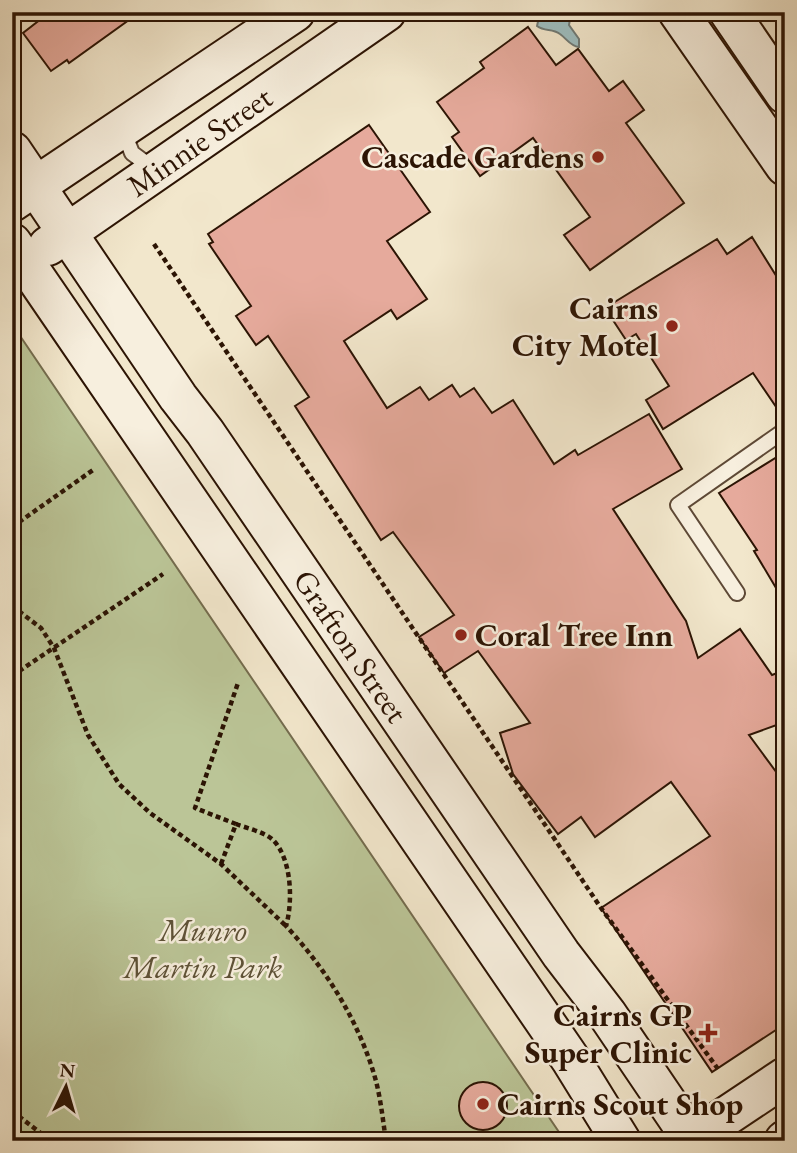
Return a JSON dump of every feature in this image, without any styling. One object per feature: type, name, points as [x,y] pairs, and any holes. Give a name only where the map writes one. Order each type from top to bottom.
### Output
[{"type":"street","name":"Minnie Street","points":[[24,194],[295,12]]},
{"type":"street","name":"Minnie Street","points":[[16,258],[67,232],[386,12]]},
{"type":"street","points":[[678,12],[785,166]]},
{"type":"street","points":[[729,12],[785,94]]},
{"type":"street","name":"Grafton Street","points":[[12,151],[24,194],[67,232],[561,954],[616,1026],[691,1140]]},
{"type":"street","name":"Grafton Street","points":[[16,258],[142,433],[571,1059],[621,1141]]},
{"type":"street","points":[[142,433],[149,412],[159,404],[178,397]]},
{"type":"street","points":[[571,1059],[593,1059],[603,1052],[610,1045],[616,1026]]},
{"type":"street","points":[[691,1140],[785,1077]]},
{"type":"lane","points":[[123,129],[132,153],[156,171]]},
{"type":"lane","points":[[737,593],[678,505],[785,430]]},
{"type":"path","points":[[154,244],[601,908],[718,1069]]},
{"type":"path","points":[[12,527],[93,470]]},
{"type":"path","points":[[12,676],[163,573]]},
{"type":"path","points":[[12,606],[41,628],[54,648],[88,735],[119,785],[150,813],[221,864],[286,926],[328,975],[365,1048],[376,1083],[386,1141]]},
{"type":"path","points":[[238,683],[195,808],[272,839],[286,864],[292,908],[286,926]]},
{"type":"path","points":[[221,864],[236,824]]},
{"type":"path","points":[[12,1111],[51,1141]]},
{"type":"green space","name":"Munro Martin Park","points":[[12,324],[565,1141],[12,1141]]},
{"type":"water","points":[[550,12],[566,12],[570,19],[569,25],[579,39],[579,47],[557,32],[537,26],[539,17]]},
{"type":"building","points":[[50,12],[140,12],[69,63],[67,60],[51,71],[23,33]]},
{"type":"building","name":"Cascade Gardens","points":[[528,27],[556,65],[578,49],[609,91],[623,81],[644,110],[626,123],[684,203],[590,270],[564,235],[590,217],[533,138],[480,176],[452,137],[459,132],[437,102],[484,68],[480,62]]},
{"type":"building","points":[[369,125],[430,212],[387,241],[427,299],[397,319],[391,310],[344,341],[387,408],[420,387],[429,400],[452,385],[460,397],[474,388],[492,413],[513,400],[554,464],[575,450],[578,455],[649,414],[682,469],[613,509],[686,621],[698,658],[740,629],[772,675],[785,670],[785,722],[749,735],[785,784],[785,1024],[712,1072],[601,908],[710,836],[671,782],[595,837],[581,817],[558,834],[513,774],[500,733],[530,723],[478,651],[444,673],[419,637],[454,615],[393,532],[381,540],[295,406],[309,397],[268,336],[256,345],[236,316],[251,306],[209,244],[213,242],[208,234]]},
{"type":"building","name":"Cairns City Motel","points":[[752,237],[785,290],[785,420],[753,373],[663,429],[646,400],[669,386],[636,334],[626,340],[605,308],[717,239],[727,254]]},
{"type":"building","points":[[785,452],[785,603],[754,551],[757,550],[719,493]]},
{"type":"building","name":"Cairns Scout Shop","points":[[483,1082],[500,1089],[507,1106],[500,1123],[483,1130],[466,1123],[459,1106],[466,1089]]},
{"type":"place","name":"Cascade Gardens","points":[[598,157]]},
{"type":"place","name":"Cairns City Motel","points":[[672,326]]},
{"type":"place","name":"Coral Tree Inn","points":[[461,635]]},
{"type":"place","name":"Cairns GP Super Clinic","points":[[708,1033]]},
{"type":"place","name":"Cairns Scout Shop","points":[[483,1104]]}]
